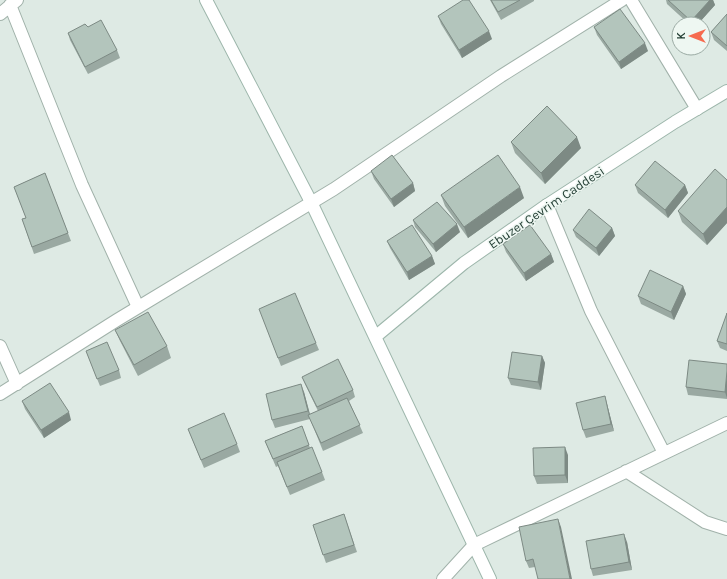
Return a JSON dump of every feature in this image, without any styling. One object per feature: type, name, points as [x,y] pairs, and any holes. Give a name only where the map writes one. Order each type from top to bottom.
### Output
[{"type":"street","points":[[206,0],[311,202],[490,579]]},
{"type":"street","points":[[0,394],[138,307],[311,202],[501,76],[622,0]]},
{"type":"street","points":[[631,0],[697,109]]},
{"type":"street","points":[[0,14],[13,2],[82,185],[138,307]]},
{"type":"street","name":"Ebuzer Çevrim Caddesi","points":[[375,338],[464,263],[547,205],[727,91]]},
{"type":"street","points":[[547,205],[591,311],[664,453]]},
{"type":"street","points":[[0,346],[17,384]]},
{"type":"street","points":[[443,579],[474,545],[727,423]]},
{"type":"street","points":[[626,471],[705,522],[727,529]]},
{"type":"building","points":[[463,0],[469,0],[489,31],[459,50],[438,16]]},
{"type":"building","points":[[491,0],[520,0],[498,12]]},
{"type":"building","points":[[668,0],[710,0],[696,16],[686,16]]},
{"type":"building","points":[[620,9],[645,43],[619,62],[594,27]]},
{"type":"building","points":[[727,14],[727,46],[711,32]]},
{"type":"building","points":[[101,20],[117,50],[85,67],[68,33],[85,24],[88,27]]},
{"type":"building","points":[[547,106],[577,137],[541,173],[511,142]]},
{"type":"building","points":[[392,155],[413,183],[391,199],[371,171]]},
{"type":"building","points":[[498,155],[520,187],[464,227],[441,195]]},
{"type":"building","points":[[655,161],[685,185],[665,210],[635,185]]},
{"type":"building","points":[[715,169],[727,180],[727,207],[703,234],[678,211]]},
{"type":"building","points":[[45,173],[68,233],[32,247],[22,219],[26,218],[14,187]]},
{"type":"building","points":[[437,202],[457,224],[433,244],[413,220]]},
{"type":"building","points":[[589,209],[612,228],[596,248],[573,230]]},
{"type":"building","points":[[412,225],[432,256],[407,272],[387,241]]},
{"type":"building","points":[[530,225],[551,254],[524,273],[503,244]]},
{"type":"building","points":[[650,270],[683,286],[671,312],[638,296]]},
{"type":"building","points":[[295,293],[316,343],[278,358],[259,309]]},
{"type":"building","points":[[148,312],[167,346],[134,365],[115,330]]},
{"type":"building","points":[[727,313],[727,344],[717,341]]},
{"type":"building","points":[[107,342],[119,370],[97,379],[86,351]]},
{"type":"building","points":[[512,352],[542,356],[538,382],[508,378]]},
{"type":"building","points":[[338,359],[353,390],[317,407],[302,377]]},
{"type":"building","points":[[689,360],[727,364],[725,392],[686,387]]},
{"type":"building","points":[[50,383],[69,412],[41,430],[22,401]]},
{"type":"building","points":[[301,384],[308,411],[272,420],[266,394]]},
{"type":"building","points":[[605,396],[611,424],[583,430],[576,403]]},
{"type":"building","points":[[347,398],[360,425],[321,443],[308,415]]},
{"type":"building","points":[[224,413],[237,444],[201,460],[188,429]]},
{"type":"building","points":[[302,426],[309,445],[273,459],[265,441]]},
{"type":"building","points":[[312,447],[322,472],[287,487],[277,462]]},
{"type":"building","points":[[565,447],[565,475],[534,476],[533,448]]},
{"type":"building","points":[[344,514],[354,545],[323,555],[313,525]]},
{"type":"building","points":[[558,519],[570,579],[538,579],[533,559],[526,561],[519,527]]},
{"type":"building","points":[[624,534],[629,562],[591,569],[586,541]]}]
